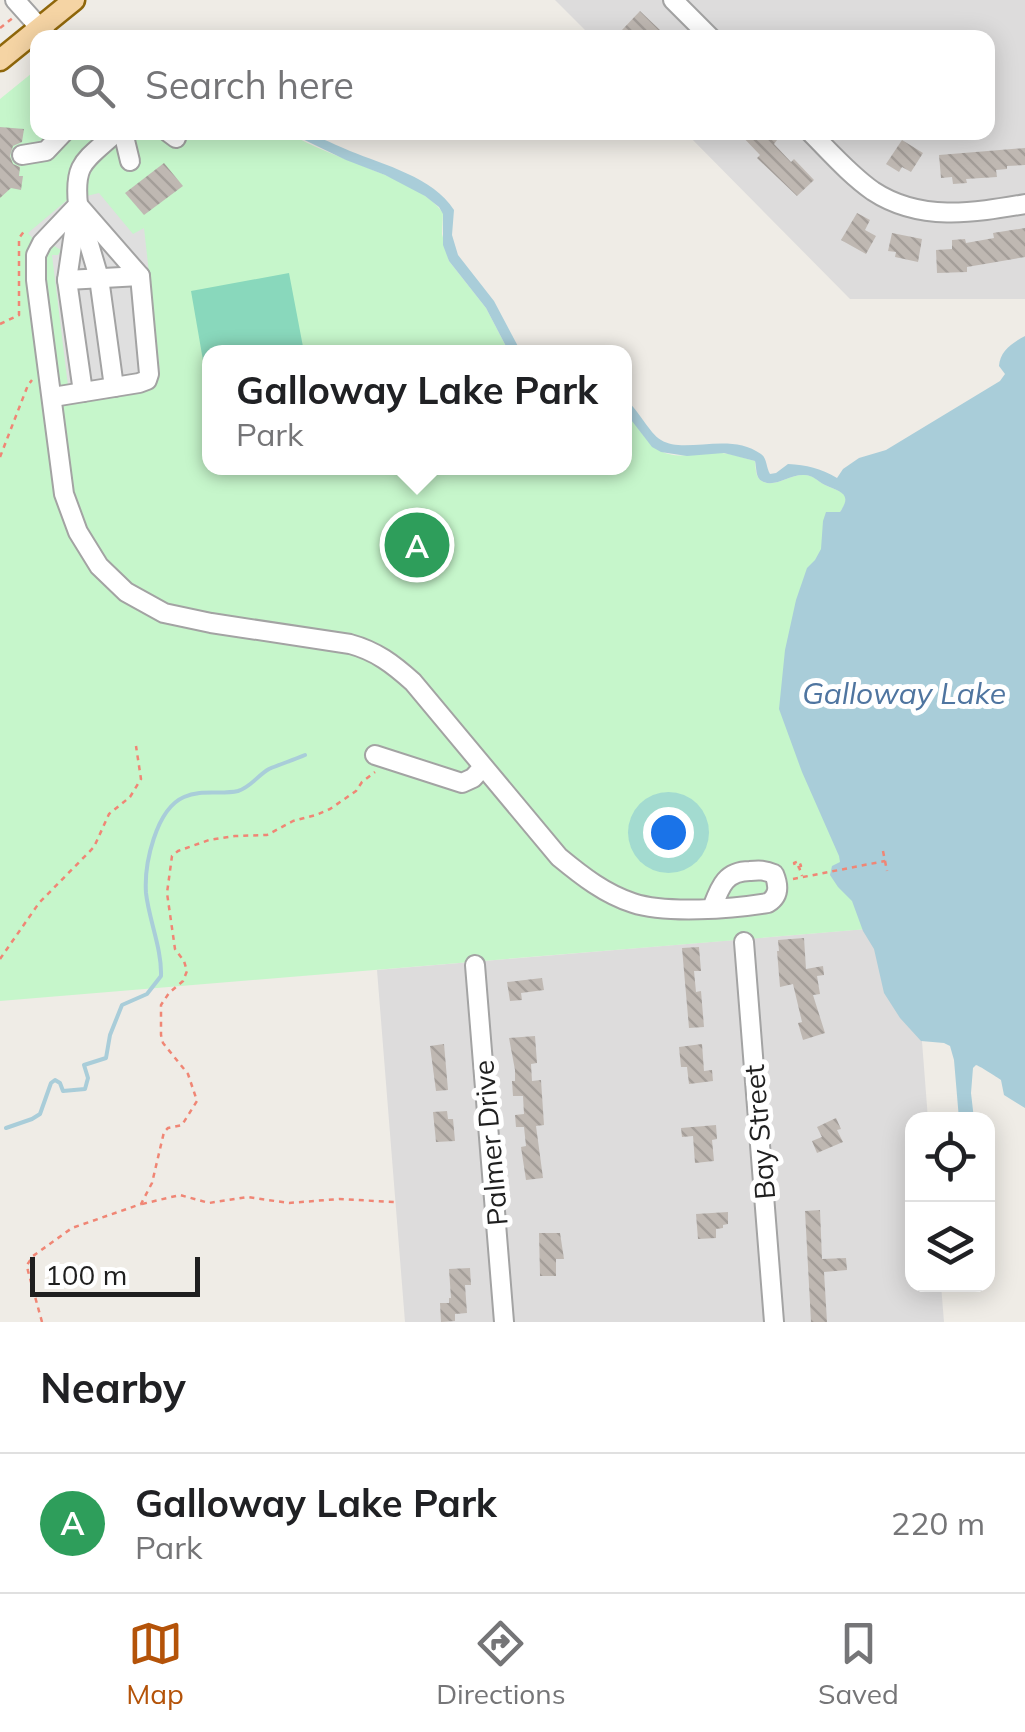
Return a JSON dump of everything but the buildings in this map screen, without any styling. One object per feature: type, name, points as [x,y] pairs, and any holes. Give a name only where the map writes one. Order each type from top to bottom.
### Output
[{"type":"main road","points":[[47,30],[74,0]]},
{"type":"main road","points":[[0,60],[30,41]]},
{"type":"street","points":[[15,0],[43,30]]},
{"type":"street","points":[[673,0],[704,30]]},
{"type":"street","points":[[22,155],[46,152],[57,140]]},
{"type":"street","points":[[107,140],[78,170],[76,183],[78,205],[100,278],[114,387]]},
{"type":"street","points":[[125,140],[130,161]]},
{"type":"street","points":[[819,140],[874,191],[912,209],[948,214],[1025,204]]},
{"type":"street","points":[[53,397],[147,380],[150,374],[140,276],[78,205]]},
{"type":"street","points":[[78,205],[68,280],[82,392]]},
{"type":"street","points":[[78,205],[42,242],[36,255],[36,280],[60,473],[70,514],[99,566],[126,592],[164,613],[211,624],[350,644],[386,659],[414,682],[559,857],[607,892],[638,905],[659,908],[712,908],[768,903],[775,898],[774,874],[768,870],[730,874],[712,908]]},
{"type":"street","points":[[68,280],[140,276]]},
{"type":"street","points":[[379,756],[462,783],[483,767]]},
{"type":"street","name":"Bay Street","points":[[744,942],[774,1322]]},
{"type":"street","name":"Palmer Drive","points":[[474,969],[504,1322]]},
{"type":"path","points":[[0,28],[6,24]]},
{"type":"path","points":[[0,324],[20,314],[19,238],[24,230]]},
{"type":"path","points":[[0,456],[28,385],[49,371]]},
{"type":"path","points":[[0,959],[38,903],[94,847],[110,814],[130,798],[141,779],[136,746]]},
{"type":"path","points":[[141,1204],[152,1183],[164,1132],[182,1125],[197,1102],[188,1074],[161,1035],[161,1005],[187,971],[176,948],[167,893],[172,856],[209,840],[267,835],[330,810],[374,774],[379,756]]},
{"type":"path","points":[[882,852],[887,871]]},
{"type":"path","points":[[777,881],[885,862]]},
{"type":"path","points":[[799,867],[802,878]]},
{"type":"path","points":[[42,1322],[28,1271],[34,1256],[72,1228],[141,1204],[180,1195],[209,1203],[242,1197],[290,1203],[339,1199],[394,1202]]},
{"type":"shaded area","points":[[555,0],[1025,0],[1025,299],[850,299],[693,140],[995,140],[995,30],[585,30]]},
{"type":"shaded area","points":[[99,193],[133,234],[144,228],[160,372],[68,386],[52,255],[61,250],[54,246],[46,253],[28,233],[66,201]]},
{"type":"shaded area","points":[[913,925],[927,1112],[905,1112],[905,1292],[942,1292],[944,1322],[405,1322],[377,970]]},
{"type":"green space","points":[[30,75],[30,140],[303,140],[415,189],[443,213],[442,234],[449,261],[486,308],[505,345],[202,345],[202,475],[632,475],[632,421],[652,445],[665,453],[734,455],[755,461],[761,481],[773,483],[807,475],[843,494],[846,501],[840,512],[1025,916],[0,1001],[0,99]]},
{"type":"green space","points":[[289,273],[303,345],[202,345],[202,355],[191,291]]},
{"type":"water","points":[[305,140],[325,140],[392,167],[421,181],[445,199],[454,210],[452,235],[458,255],[494,301],[517,345],[505,345],[486,308],[449,261],[439,207],[385,175]]},
{"type":"water","name":"Galloway Lake","points":[[1025,336],[1025,1108],[1004,1095],[1001,1080],[976,1065],[971,1093],[973,1112],[958,1112],[950,1046],[921,1041],[900,1018],[884,993],[874,949],[852,901],[830,875],[832,866],[840,862],[839,856],[779,709],[785,650],[796,600],[807,568],[821,549],[826,512],[840,512],[845,497],[807,475],[773,483],[761,481],[755,461],[724,453],[687,456],[661,452],[652,447],[632,421],[632,406],[657,437],[671,444],[735,444],[761,454],[770,474],[788,464],[813,468],[837,478],[859,458],[886,450],[1000,381],[1005,374],[999,366],[1004,352]]},
{"type":"waterway","points":[[6,1128],[40,1114],[55,1080],[63,1091],[85,1089],[88,1078],[84,1065],[106,1058],[122,1005],[147,994],[161,976],[146,881],[159,825],[174,803],[197,793],[238,791],[269,769],[305,755]]},
{"type":"place","name":"Galloway Lake Park","points":[[417,545]]}]
